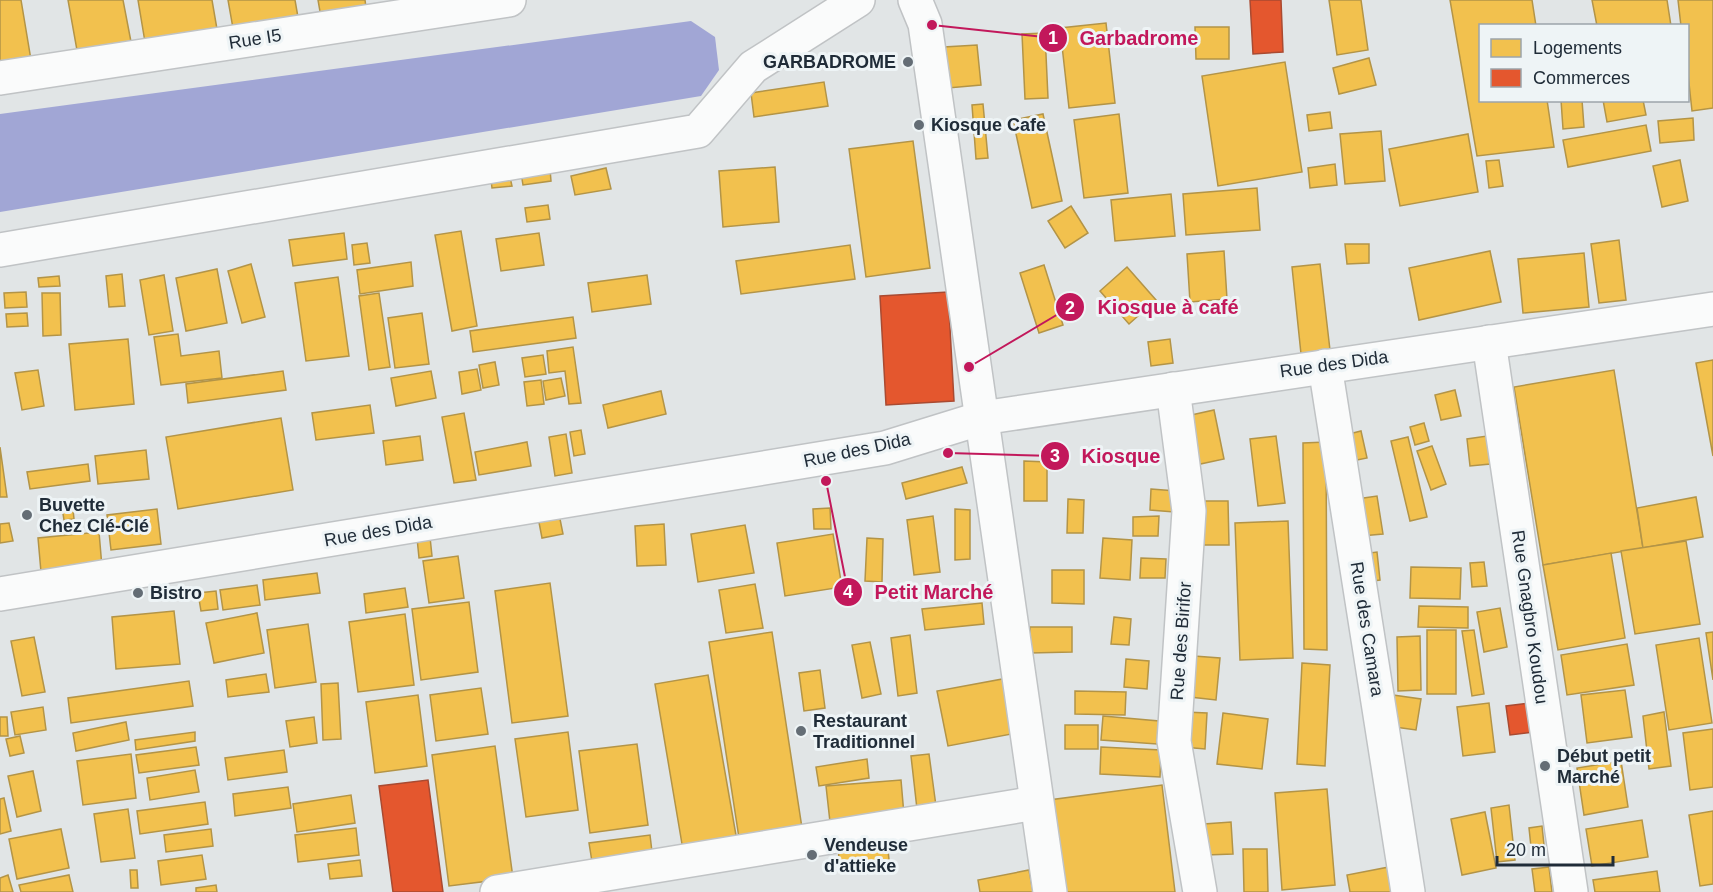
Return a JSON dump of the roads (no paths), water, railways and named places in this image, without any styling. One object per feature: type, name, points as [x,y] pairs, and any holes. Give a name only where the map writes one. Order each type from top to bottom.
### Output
[{"type":"street","name":"Rue I5","points":[[0,78],[509,0]]},
{"type":"street","points":[[0,250],[698,131],[753,67],[858,0]]},
{"type":"street","points":[[915,0],[925,24],[1050,892]]},
{"type":"street","name":"Rue des Dida","points":[[0,594],[885,448],[982,418],[1713,309]]},
{"type":"street","name":"Rue Gnagbro Koudou","points":[[1489,342],[1571,892]]},
{"type":"street","name":"Rue des Camara","points":[[1325,366],[1408,892]]},
{"type":"street","name":"Rue des Birifor","points":[[1173,388],[1189,511],[1174,741],[1200,892]]},
{"type":"street","points":[[497,892],[1036,803]]},
{"type":"water","points":[[691,21],[715,37],[719,70],[701,96],[0,212],[0,114]]},
{"type":"place","name":"Garbadrome","points":[[932,25]]},
{"type":"place","name":"GARBADROME","points":[[908,62]]},
{"type":"place","name":"Kiosque Cafe","points":[[919,125]]},
{"type":"place","name":"Kiosque à café","points":[[969,367]]},
{"type":"place","name":"Kiosque","points":[[948,453]]},
{"type":"place","name":"Petit Marché","points":[[826,481]]},
{"type":"place","name":"Buvette Chez Clé-Clé","points":[[27,515]]},
{"type":"place","name":"Bistro","points":[[138,593]]},
{"type":"place","name":"Restaurant Traditionnel","points":[[801,731]]},
{"type":"place","name":"Début petit Marché","points":[[1545,766]]},
{"type":"place","name":"Vendeuse d'attieke","points":[[812,855]]}]
